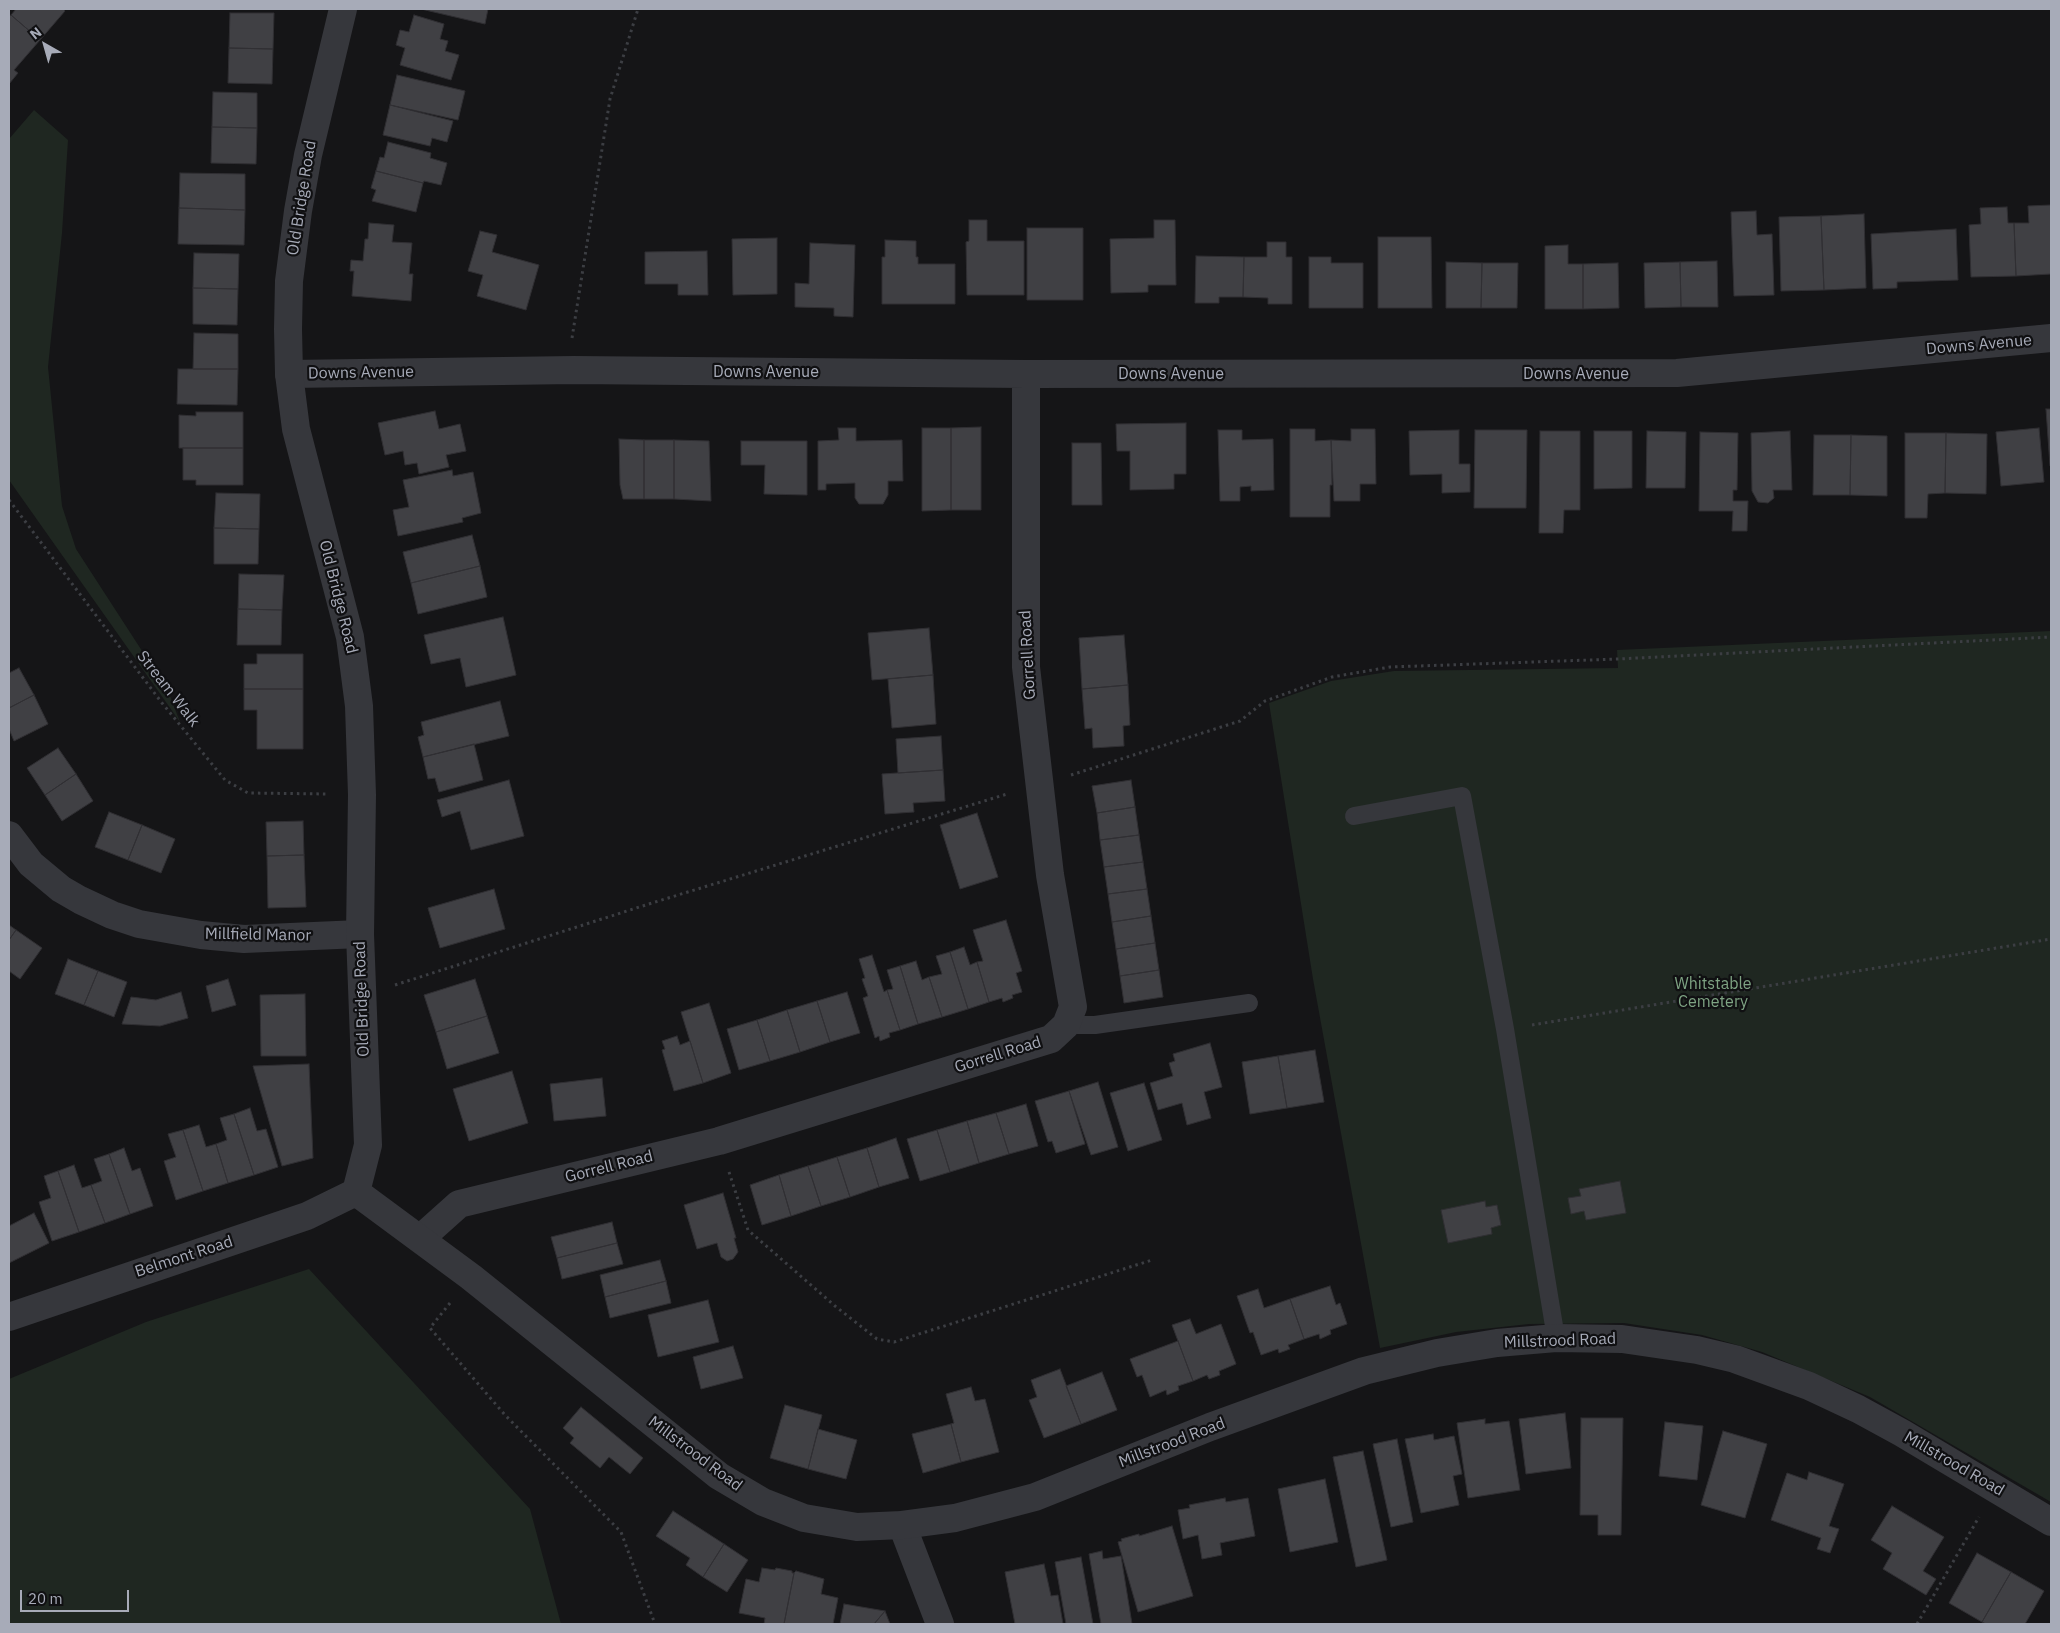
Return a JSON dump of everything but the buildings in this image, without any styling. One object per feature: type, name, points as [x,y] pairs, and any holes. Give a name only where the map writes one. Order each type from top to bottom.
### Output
[{"type":"street","name":"Old Bridge Road","points":[[343,9],[308,155],[298,211],[289,281],[289,374],[296,429],[350,637],[359,706],[362,795],[360,934],[368,1146],[356,1192]]},
{"type":"street","name":"Downs Avenue","points":[[289,374],[574,370],[1026,374],[1677,374],[2051,338]]},
{"type":"street","name":"Gorrell Road","points":[[421,1238],[459,1204],[719,1141],[1051,1039],[1066,1024],[1073,1007],[1050,875],[1026,666],[1026,374]]},
{"type":"street","name":"Millfield Manor","points":[[9,835],[30,864],[61,889],[112,915],[139,924],[201,935],[244,939],[360,934]]},
{"type":"street","name":"Millstrood Road","points":[[356,1192],[421,1238],[471,1277],[719,1476],[763,1502],[813,1520],[857,1527],[902,1525],[955,1518],[1035,1498],[1210,1427],[1364,1371],[1437,1353],[1498,1343],[1556,1338],[1622,1339],[1697,1350],[1735,1359],[1809,1386],[1858,1409],[1996,1488],[2051,1522]]},
{"type":"street","name":"Belmont Road","points":[[9,1317],[307,1216],[356,1192]]},
{"type":"street","points":[[902,1525],[940,1624]]},
{"type":"lane","points":[[1354,816],[1462,796],[1505,1030],[1556,1338]]},
{"type":"lane","points":[[1066,1024],[1096,1025],[1249,1004]]},
{"type":"path","points":[[574,370],[570,349],[610,99],[638,9]]},
{"type":"path","name":"Stream Walk","points":[[9,500],[162,703],[225,780],[248,793],[362,795]]},
{"type":"path","points":[[362,996],[661,900],[1240,722],[1265,701],[1332,677],[1390,667],[1618,659],[2051,637]]},
{"type":"path","points":[[1505,1030],[2051,939]]},
{"type":"path","points":[[719,1141],[748,1230],[834,1306],[877,1339],[894,1342],[1152,1260]]},
{"type":"path","points":[[471,1277],[430,1328],[505,1415],[621,1532],[655,1624]]},
{"type":"path","points":[[1917,1624],[1996,1488]]},
{"type":"green space","points":[[34,110],[68,140],[62,233],[48,367],[62,506],[76,549],[168,691],[180,722],[9,480],[9,139]]},
{"type":"green space","name":"Whitstable Cemetery","points":[[2051,631],[2051,1502],[1870,1397],[1762,1352],[1702,1335],[1624,1323],[1529,1324],[1456,1332],[1380,1348],[1313,979],[1269,703],[1331,681],[1394,671],[1618,668],[1617,650]]},
{"type":"green space","points":[[309,1269],[530,1509],[561,1624],[9,1624],[9,1379],[146,1322]]}]
